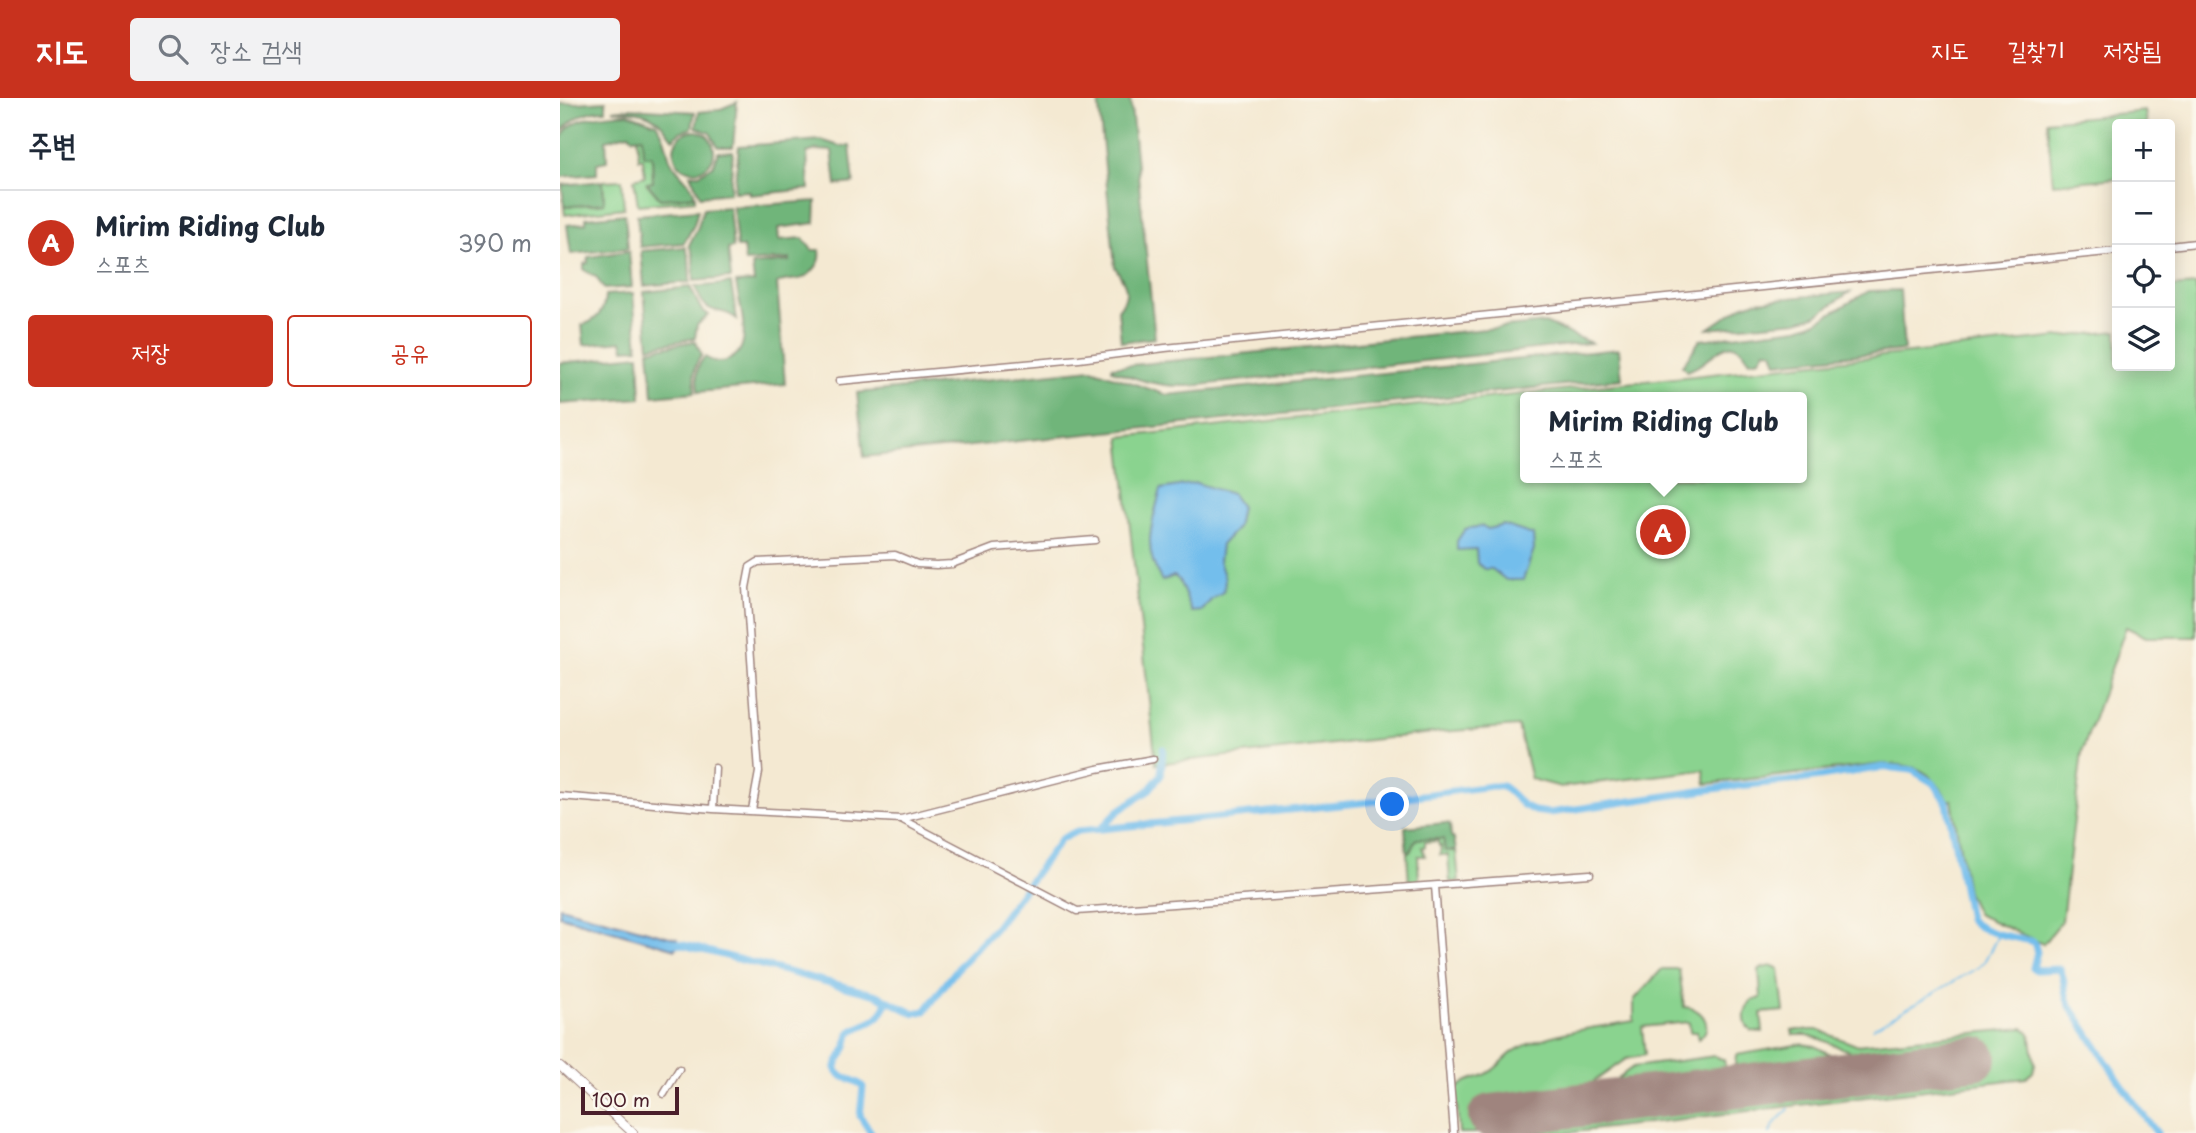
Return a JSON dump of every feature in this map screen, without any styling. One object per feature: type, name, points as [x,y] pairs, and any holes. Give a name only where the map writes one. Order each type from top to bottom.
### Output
[{"type":"street","points":[[2175,245],[2196,243]]},
{"type":"street","points":[[839,381],[1079,359],[2112,252]]},
{"type":"street","points":[[752,810],[759,772],[746,588],[750,567],[758,562],[895,555],[917,564],[952,564],[994,548],[1095,540]]},
{"type":"street","points":[[560,796],[713,809],[901,819],[1097,769],[1153,759]]},
{"type":"street","points":[[713,809],[715,768]]},
{"type":"street","points":[[901,819],[1077,911],[1590,874]]},
{"type":"street","points":[[1435,886],[1454,1133]]},
{"type":"street","points":[[560,1066],[633,1133]]},
{"type":"street","points":[[664,1094],[679,1069]]},
{"type":"green space","points":[[1098,98],[1130,98],[1155,338],[1121,342],[1118,310],[1125,298],[1126,288],[1115,267]]},
{"type":"green space","points":[[606,101],[606,110],[592,111],[580,116],[560,133],[560,104]]},
{"type":"green space","points":[[737,102],[733,147],[718,147],[710,133],[696,127],[699,112],[718,110]]},
{"type":"green space","points":[[630,108],[695,112],[692,128],[680,132],[673,139],[660,123],[648,115],[613,110]]},
{"type":"green space","points":[[2145,111],[2146,119],[2112,119],[2112,178],[2053,184],[2047,121]]},
{"type":"green space","points":[[628,113],[656,123],[664,137],[670,159],[691,186],[695,196],[660,199],[647,183],[653,182],[652,156],[643,156],[642,137],[633,138],[629,134],[606,140],[607,161],[597,163],[597,174],[560,177],[560,143],[570,126],[588,118]]},
{"type":"green space","points":[[694,131],[708,137],[714,151],[708,165],[694,171],[680,165],[674,151],[680,137]]},
{"type":"green space","points":[[637,137],[642,137],[652,156],[653,182],[647,184],[660,199],[695,196],[695,200],[638,205],[634,179],[645,176],[643,159],[639,159]]},
{"type":"green space","points":[[821,140],[850,146],[854,183],[836,185],[832,151],[816,150],[807,153],[809,189],[750,195],[750,191],[734,192],[739,146]]},
{"type":"green space","points":[[733,151],[730,193],[700,196],[690,174],[699,174],[713,166],[718,152]]},
{"type":"green space","points":[[622,180],[624,208],[565,215],[564,207],[604,203],[603,181]]},
{"type":"green space","points":[[603,181],[604,203],[564,207],[562,185]]},
{"type":"green space","points":[[816,201],[815,223],[778,228],[779,240],[803,238],[812,250],[820,250],[818,264],[806,277],[777,283],[785,384],[698,392],[698,369],[705,357],[718,362],[729,360],[739,352],[742,344],[743,324],[736,283],[754,282],[752,265],[790,261],[745,262],[743,247],[737,247],[733,207]]},
{"type":"green space","points":[[729,207],[733,248],[728,249],[731,278],[694,281],[693,255],[689,245],[703,209]]},
{"type":"green space","points":[[698,210],[694,225],[684,243],[640,247],[637,215]]},
{"type":"green space","points":[[625,214],[628,248],[571,254],[567,225],[586,223],[586,218]]},
{"type":"green space","points":[[685,247],[689,257],[690,282],[644,286],[641,251]]},
{"type":"green space","points":[[629,251],[632,287],[604,289],[596,277],[584,270],[588,257]]},
{"type":"green space","points":[[731,283],[737,319],[705,305],[695,287]]},
{"type":"green space","points":[[2196,285],[2196,637],[2146,637],[2126,627],[2082,752],[2062,921],[2043,944],[1977,914],[1967,892],[1952,800],[1948,800],[1929,775],[1905,765],[1883,764],[1706,784],[1704,770],[1561,787],[1531,779],[1518,726],[1156,764],[1120,437],[1520,394],[1520,483],[1807,483],[1807,392],[1543,392],[2112,332],[2112,371],[2175,371],[2175,287]]},
{"type":"green space","points":[[690,287],[701,309],[709,315],[697,325],[695,338],[649,347],[644,292]]},
{"type":"green space","points":[[1900,290],[1904,350],[1777,363],[1773,351],[1765,350],[1760,359],[1750,361],[1742,350],[1734,345],[1721,349],[1694,369],[1687,371],[1682,366],[1700,340],[1798,328],[1816,322],[1869,291]]},
{"type":"green space","points":[[1850,292],[1815,316],[1798,321],[1708,329],[1742,306],[1756,301]]},
{"type":"green space","points":[[633,293],[638,348],[624,349],[622,341],[584,345],[582,325],[599,314],[605,295]]},
{"type":"green space","points":[[1545,323],[1591,343],[1191,386],[1151,382],[1112,370],[1112,367]]},
{"type":"green space","points":[[695,341],[702,355],[695,368],[695,392],[653,396],[649,350]]},
{"type":"green space","points":[[1619,349],[1622,379],[864,457],[857,393],[1092,369],[1167,395]]},
{"type":"green space","points":[[639,355],[641,398],[560,404],[560,363]]},
{"type":"green space","points":[[1450,824],[1456,851],[1445,851],[1443,839],[1416,839],[1407,853],[1405,827]]},
{"type":"green space","points":[[1416,839],[1444,839],[1445,851],[1456,851],[1459,881],[1450,882],[1448,855],[1440,855],[1441,846],[1438,841],[1425,842],[1425,847],[1422,847],[1425,856],[1418,856],[1419,884],[1409,885],[1407,853]]},
{"type":"green space","points":[[1773,966],[1779,969],[1784,1011],[1761,1013],[1763,1032],[1751,1031],[1745,1016],[1751,1001],[1761,998],[1759,970]]},
{"type":"green space","points":[[1662,969],[1679,969],[1684,1007],[1696,1010],[1705,1019],[1706,1029],[1698,1039],[1697,1032],[1690,1032],[1689,1022],[1642,1027],[1645,1055],[1626,1059],[1572,1097],[1487,1106],[1489,1126],[1980,1069],[1977,1047],[1870,1060],[1808,1035],[1793,1035],[1792,1030],[1818,1030],[1856,1045],[2023,1028],[2030,1033],[2035,1064],[2033,1072],[2026,1078],[1565,1133],[1459,1133],[1456,1090],[1460,1086],[1484,1075],[1514,1052],[1531,1043],[1574,1031],[1634,1021],[1634,1000]]},
{"type":"green space","points":[[1802,1044],[1815,1046],[1837,1058],[1838,1063],[1742,1075],[1737,1073],[1736,1055]]},
{"type":"green space","points":[[1715,1056],[1724,1060],[1726,1072],[1721,1078],[1610,1092],[1606,1087],[1633,1067]]},
{"type":"water","points":[[1196,483],[1232,494],[1241,507],[1237,528],[1221,545],[1219,561],[1225,579],[1224,591],[1202,611],[1192,612],[1179,580],[1174,576],[1162,581],[1152,557],[1150,535],[1161,489]]},
{"type":"water","points":[[1503,525],[1533,535],[1534,549],[1523,580],[1506,580],[1492,569],[1484,569],[1477,563],[1476,549],[1457,550],[1457,541],[1465,529],[1482,526],[1488,529]]},
{"type":"water","points":[[560,907],[677,939],[676,949],[560,916]]},
{"type":"waterway","points":[[668,941],[877,995],[913,1013],[925,1011],[960,965],[995,928],[1061,839],[1077,831],[1100,829],[1118,811],[1148,791],[1161,775],[1163,749]]},
{"type":"waterway","points":[[1100,829],[1369,802],[1491,786],[1503,786],[1523,805],[1534,811],[1549,813],[1884,767],[1912,770],[1933,783],[1947,803],[1969,919],[1991,932],[2034,942],[2037,952],[2033,968],[2060,969],[2070,1006],[2157,1133]]},
{"type":"waterway","points":[[1873,1028],[1979,967],[1999,934]]},
{"type":"waterway","points":[[871,1133],[860,1116],[863,1087],[842,1076],[836,1067],[846,1047],[849,1033],[877,1018],[887,1000]]},
{"type":"waterway","points":[[1770,1133],[1776,1122],[1789,1109]]},
{"type":"runway","points":[[1490,1116],[1975,1058]]},
{"type":"place","name":"Mirim Riding Club","points":[[1663,532]]}]
